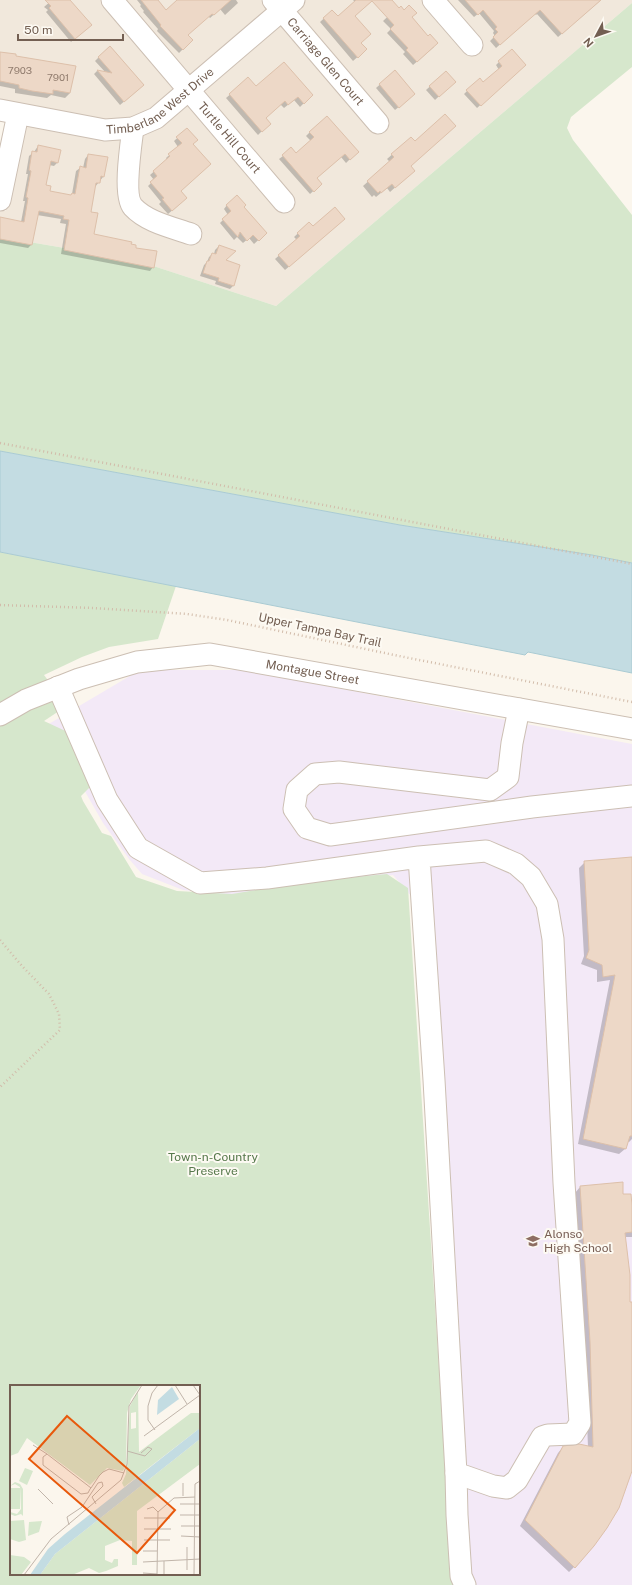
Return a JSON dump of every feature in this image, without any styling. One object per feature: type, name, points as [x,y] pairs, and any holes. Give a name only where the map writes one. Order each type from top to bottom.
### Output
[{"type":"street","name":"Turtle Hill Court","points":[[112,0],[284,202]]},
{"type":"street","points":[[433,0],[472,45]]},
{"type":"street","name":"Timberlane West Drive","points":[[9,112],[105,130],[132,128],[156,118],[189,90],[282,4]]},
{"type":"street","name":"Carriage Glen Court","points":[[282,4],[378,123]]},
{"type":"street","points":[[0,200],[9,112]]},
{"type":"street","points":[[132,128],[127,187],[132,206],[149,219],[191,234]]},
{"type":"street","name":"Montague Street","points":[[0,715],[26,700],[79,678],[137,662],[210,654],[632,728]]},
{"type":"street","points":[[58,687],[107,800],[138,848],[200,883],[267,878],[419,857],[486,851],[516,864],[531,877],[547,904],[553,940],[564,1183],[580,1423],[573,1434],[548,1435],[542,1437],[517,1480],[507,1488],[493,1486],[456,1473]]},
{"type":"street","points":[[519,709],[512,743],[508,777],[490,790],[339,772],[315,774],[297,790],[294,809],[307,828],[330,835],[524,808],[632,796]]},
{"type":"street","points":[[419,857],[434,1080],[456,1473],[456,1515],[461,1576],[465,1585]]},
{"type":"path","points":[[0,443],[632,564]]},
{"type":"path","name":"Upper Tampa Bay Trail","points":[[0,605],[93,608],[187,614],[227,620],[407,658],[632,702]]},
{"type":"path","points":[[0,940],[49,994],[59,1014],[60,1030],[0,1087]]},
{"type":"shaded area","points":[[0,0],[101,0],[178,90],[153,112],[132,121],[107,122],[0,102]]},
{"type":"shaded area","points":[[123,0],[261,0],[270,11],[191,80]]},
{"type":"shaded area","points":[[305,0],[423,0],[470,55],[483,45],[444,0],[632,0],[632,3],[276,306],[135,260],[0,237],[0,211],[6,211],[24,123],[124,136],[119,187],[194,244],[201,229],[153,212],[139,201],[135,186],[140,133],[188,101],[283,213],[295,202],[200,90],[280,22],[376,134],[388,123],[292,11]]},
{"type":"shaded area","name":"Alonso High School","points":[[140,670],[242,670],[632,744],[632,1585],[456,1585],[411,896],[393,875],[227,895],[183,890],[142,874],[129,859],[103,823],[47,725]]},
{"type":"green space","points":[[632,3],[632,67],[571,117],[567,128],[573,140],[632,215],[632,563],[592,555],[400,525],[0,451],[0,237],[135,260],[276,306]]},
{"type":"green space","points":[[0,552],[176,586],[158,639],[109,647],[82,657],[44,675],[50,683],[0,706]]},
{"type":"green space","name":"Town-n-Country Preserve","points":[[58,695],[65,707],[44,721],[72,734],[93,784],[81,796],[83,801],[102,833],[111,836],[136,877],[177,891],[232,894],[302,882],[387,874],[408,888],[453,1585],[0,1585],[0,723]]},
{"type":"water","points":[[0,451],[400,525],[592,555],[632,563],[632,673],[528,652],[525,655],[0,552]]},
{"type":"building","points":[[45,0],[70,0],[92,25],[75,39],[49,8],[51,6]]},
{"type":"building","points":[[141,0],[158,0],[166,10],[177,0],[231,0],[188,35],[193,40],[183,50],[160,26],[161,25]]},
{"type":"building","points":[[356,0],[392,0],[399,8],[401,6],[404,10],[409,5],[417,13],[412,17],[428,36],[430,34],[438,43],[417,62],[406,50],[408,48],[390,29],[394,25],[372,1],[355,16],[371,34],[361,43],[367,49],[358,58],[323,18],[332,10],[338,16]]},
{"type":"building","points":[[465,0],[601,0],[562,34],[540,10],[500,45],[493,37],[498,32],[495,29],[497,27],[483,10],[478,15]]},
{"type":"building","points":[[110,46],[144,85],[124,102],[97,70],[112,73],[98,57]]},
{"type":"building","points":[[512,49],[526,65],[481,106],[466,90],[480,78],[483,82],[502,66],[498,61]]},
{"type":"building","points":[[0,52],[76,66],[70,93],[53,90],[53,94],[32,91],[19,88],[19,85],[0,81]]},
{"type":"building","points":[[284,62],[313,95],[304,104],[298,97],[288,105],[285,101],[266,118],[271,124],[262,132],[229,94],[248,77],[256,86]]},
{"type":"building","points":[[395,70],[415,94],[399,108],[379,84]]},
{"type":"building","points":[[446,71],[456,82],[439,97],[429,86]]},
{"type":"building","points":[[445,114],[456,126],[411,166],[415,171],[395,188],[392,184],[381,193],[380,191],[378,193],[367,181],[394,157],[391,154],[411,137],[415,141]]},
{"type":"building","points":[[327,116],[359,152],[350,160],[345,154],[317,178],[322,184],[314,192],[282,155],[291,147],[296,153],[314,137],[309,132]]},
{"type":"building","points":[[187,128],[198,140],[193,144],[211,164],[181,191],[187,198],[172,211],[162,199],[164,198],[150,182],[157,176],[153,171],[170,156],[168,154],[182,143],[176,137]]},
{"type":"building","points":[[38,145],[61,150],[58,163],[51,161],[46,185],[51,186],[50,191],[71,195],[72,193],[75,194],[80,166],[86,168],[88,154],[108,157],[104,177],[101,176],[100,183],[96,183],[91,212],[98,213],[94,234],[132,242],[131,244],[136,245],[136,248],[157,251],[154,268],[64,250],[69,220],[63,219],[64,216],[39,211],[32,245],[0,239],[0,217],[24,222],[28,198],[26,197],[31,171],[29,170],[32,151],[37,152]]},
{"type":"building","points":[[237,195],[246,205],[244,207],[267,233],[259,241],[253,235],[247,241],[240,232],[238,237],[222,219],[231,211],[226,205]]},
{"type":"building","points":[[335,207],[345,219],[289,267],[278,255],[300,236],[297,233],[309,222],[313,226]]},
{"type":"building","points":[[219,245],[236,251],[226,260],[240,265],[234,286],[218,281],[219,278],[203,273],[207,261],[209,261],[212,253],[216,254]]},
{"type":"building","points":[[632,857],[632,1136],[630,1136],[626,1149],[583,1139],[615,975],[603,977],[602,965],[586,958],[589,950],[584,861]]},
{"type":"building","points":[[623,1182],[623,1194],[631,1194],[632,1205],[632,1232],[625,1233],[630,1275],[630,1302],[632,1302],[632,1471],[619,1508],[594,1546],[575,1568],[525,1520],[563,1446],[579,1444],[593,1447],[590,1342],[580,1186]]},
{"type":"place","name":"Alonso High School","points":[[533,1241]]}]
